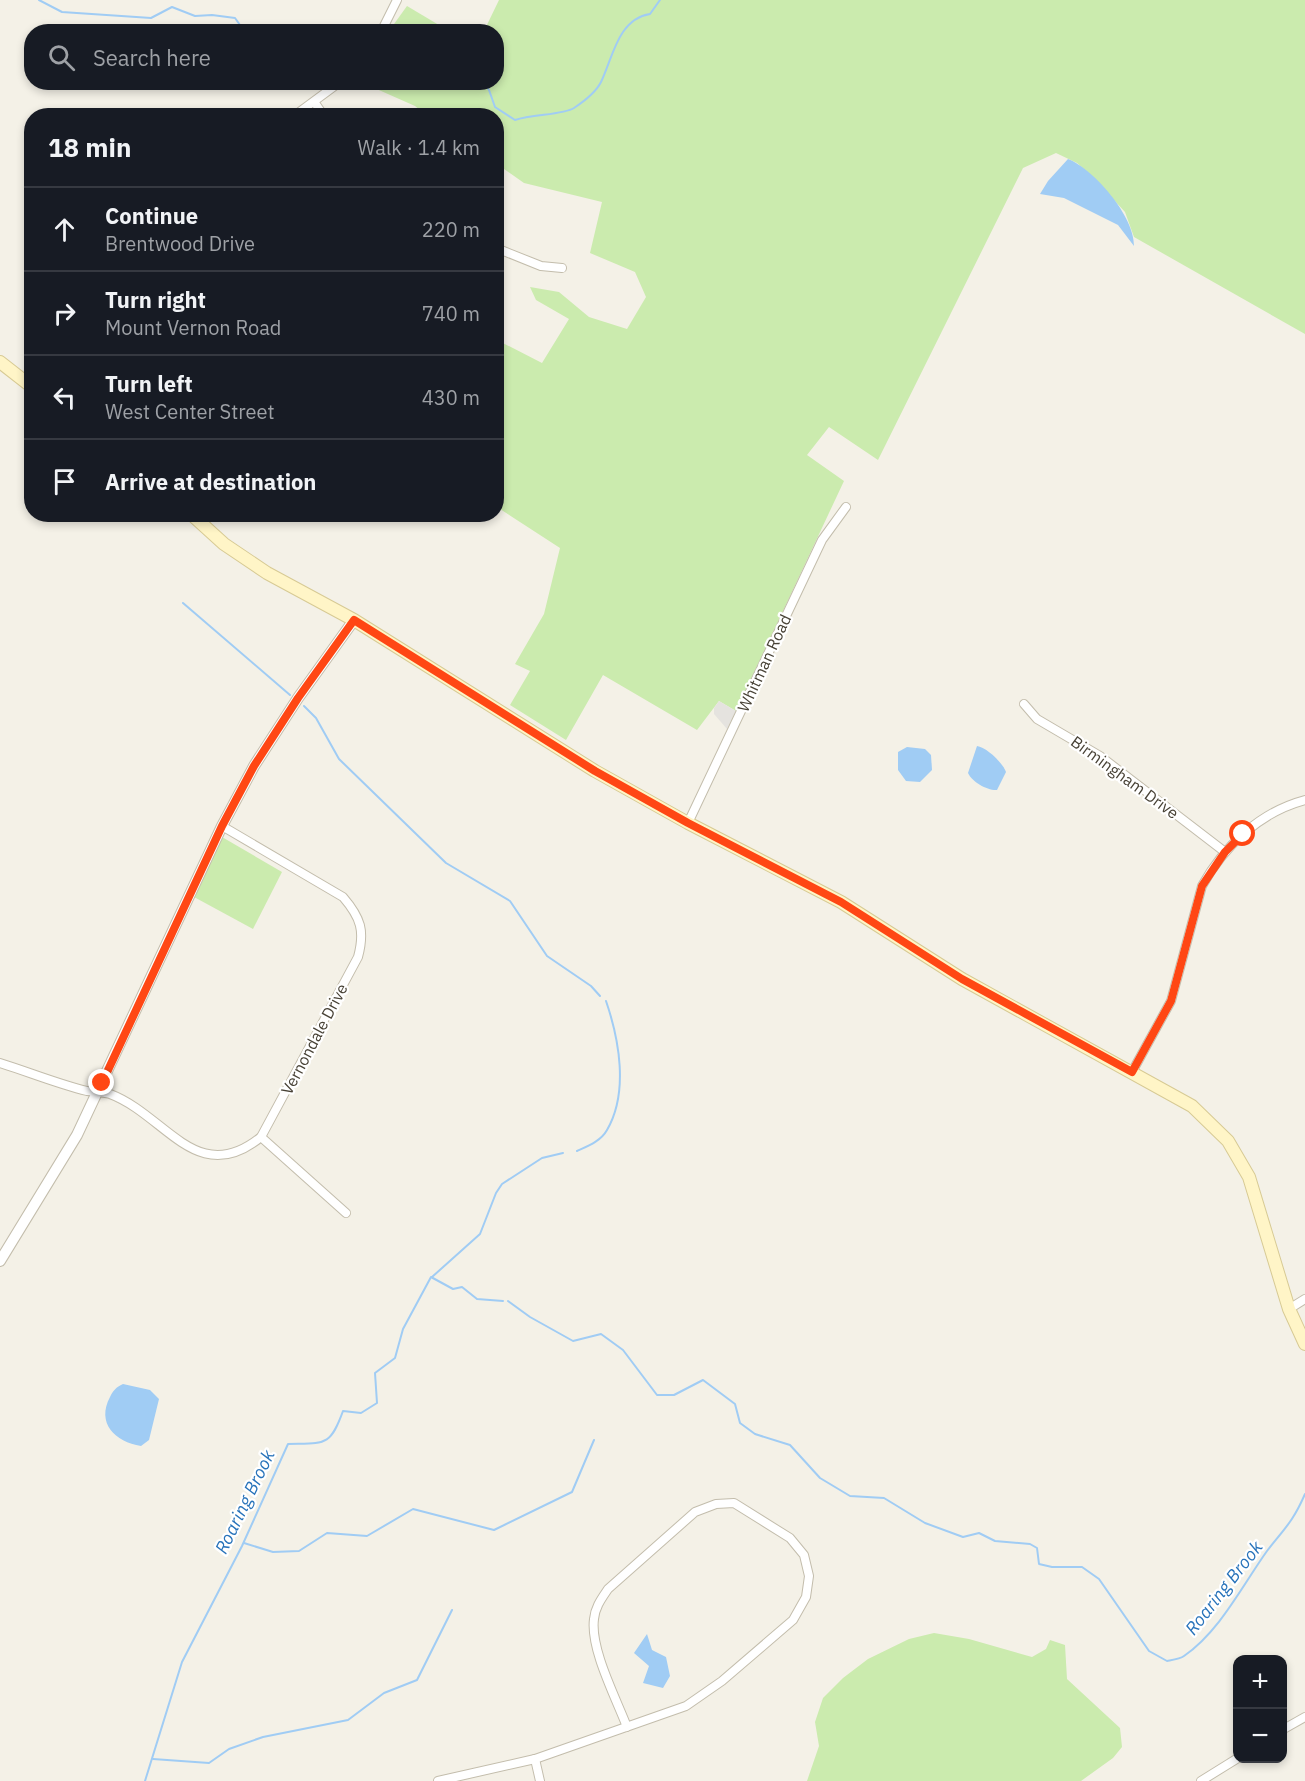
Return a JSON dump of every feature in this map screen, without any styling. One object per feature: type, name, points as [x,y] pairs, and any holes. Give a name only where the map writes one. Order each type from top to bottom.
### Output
[{"type":"main road","points":[[0,362],[24,381]]},
{"type":"main road","points":[[199,522],[224,544],[267,573],[354,620],[595,771],[688,823],[841,902],[962,979],[1192,1106],[1233,1148],[1249,1177],[1289,1309],[1305,1344]]},
{"type":"street","points":[[385,24],[397,0]]},
{"type":"street","points":[[307,108],[330,90]]},
{"type":"street","points":[[315,103],[318,108]]},
{"type":"street","points":[[504,251],[541,266],[562,268]]},
{"type":"street","name":"Whitman Road","points":[[688,823],[822,540],[846,507]]},
{"type":"street","points":[[0,1261],[61,1164],[98,1092],[222,826],[254,766],[298,698],[354,620]]},
{"type":"street","name":"Birmingham Drive","points":[[1024,704],[1036,719],[1100,756],[1225,852]]},
{"type":"street","points":[[1132,1072],[1171,1001],[1202,886],[1225,852],[1265,817],[1290,804],[1305,800]]},
{"type":"street","name":"Vernondale Drive","points":[[0,1063],[110,1094],[202,1154],[222,1156],[244,1151],[261,1137],[358,957],[362,942],[361,928],[357,913],[343,897],[222,826]]},
{"type":"street","points":[[261,1137],[346,1213]]},
{"type":"street","points":[[1289,1309],[1305,1299]]},
{"type":"street","points":[[438,1781],[535,1760],[686,1706],[722,1681],[793,1620],[806,1597],[809,1576],[804,1555],[790,1538],[734,1503],[716,1504],[695,1512],[608,1589],[598,1602],[593,1619],[597,1647],[627,1727]]},
{"type":"street","points":[[1287,1727],[1305,1717]]},
{"type":"street","points":[[535,1760],[540,1781]]},
{"type":"street","points":[[1201,1781],[1212,1778],[1233,1762]]},
{"type":"green space","points":[[499,0],[1305,0],[1305,334],[1134,237],[1125,212],[1077,163],[1056,153],[1023,168],[878,460],[829,427],[807,455],[844,481],[736,711],[719,701],[697,730],[603,675],[566,740],[510,705],[530,671],[515,664],[544,614],[560,548],[504,512],[504,344],[542,363],[569,319],[536,300],[530,287],[559,292],[589,317],[627,329],[646,297],[635,272],[590,253],[602,202],[524,183],[504,169],[504,108],[417,108],[379,90],[504,90],[504,24],[487,24]]},
{"type":"green space","points":[[407,6],[437,24],[394,24]]},
{"type":"green space","points":[[222,837],[282,872],[253,929],[194,897]]},
{"type":"green space","points":[[934,1633],[969,1639],[1032,1657],[1046,1649],[1050,1640],[1065,1645],[1067,1679],[1120,1728],[1122,1747],[1113,1758],[1081,1781],[807,1781],[819,1746],[815,1722],[823,1698],[843,1678],[868,1659],[909,1639]]},
{"type":"shaded area","points":[[719,701],[736,711],[727,729],[714,714],[714,708]]},
{"type":"water","points":[[1068,159],[1078,164],[1101,183],[1111,195],[1128,222],[1133,234],[1134,246],[1118,225],[1064,198],[1040,194],[1048,181]]},
{"type":"water","points":[[977,746],[994,756],[1006,772],[997,790],[981,785],[968,773]]},
{"type":"water","points":[[907,747],[925,749],[931,755],[932,770],[920,782],[906,781],[898,770],[898,752]]},
{"type":"water","points":[[123,1384],[150,1390],[159,1399],[149,1440],[141,1446],[116,1436],[107,1423],[106,1406],[115,1389]]},
{"type":"water","points":[[647,1634],[652,1650],[666,1657],[670,1676],[663,1688],[643,1683],[649,1666],[634,1653]]},
{"type":"waterway","points":[[39,0],[62,12],[151,18],[172,7],[195,16],[212,15],[235,18],[239,24]]},
{"type":"waterway","points":[[504,113],[515,120],[574,108],[599,86],[624,31],[639,17],[650,14],[660,0]]},
{"type":"waterway","points":[[489,90],[497,108]]},
{"type":"waterway","points":[[183,603],[290,695]]},
{"type":"waterway","points":[[304,706],[316,718],[339,759],[446,863],[510,901],[547,956],[591,986],[600,996]]},
{"type":"waterway","points":[[577,1151],[594,1143],[604,1134],[614,1115],[618,1099],[620,1083],[618,1048],[606,1001]]},
{"type":"waterway","points":[[432,1277],[480,1234],[496,1193],[502,1184],[542,1158],[563,1153]]},
{"type":"waterway","name":"Roaring Brook","points":[[145,1781],[182,1662],[242,1546],[288,1444],[324,1441],[334,1431],[343,1411],[361,1413],[377,1403],[375,1373],[395,1358],[403,1329],[431,1277],[453,1289],[462,1287],[477,1299],[503,1301]]},
{"type":"waterway","name":"Roaring Brook","points":[[508,1301],[530,1317],[573,1341],[601,1334],[623,1350],[657,1395],[674,1395],[703,1380],[735,1404],[740,1423],[755,1434],[790,1445],[820,1478],[850,1496],[884,1498],[925,1523],[963,1537],[979,1533],[995,1541],[1030,1544],[1037,1548],[1039,1564],[1052,1567],[1082,1567],[1099,1579],[1149,1651],[1167,1661],[1184,1656],[1209,1634],[1292,1519],[1305,1494]]},
{"type":"waterway","points":[[244,1543],[273,1552],[299,1551],[327,1533],[367,1536],[413,1509],[494,1530],[572,1492],[594,1440]]},
{"type":"waterway","points":[[153,1759],[209,1763],[229,1749],[263,1737],[348,1720],[384,1693],[417,1680],[452,1610]]},
{"type":"route","points":[[102,1083],[222,826],[254,766],[298,698],[354,620],[595,771],[688,823],[789,873],[841,902],[962,979],[1132,1072],[1162,1022],[1171,1001],[1202,886],[1210,871],[1243,834]]}]
